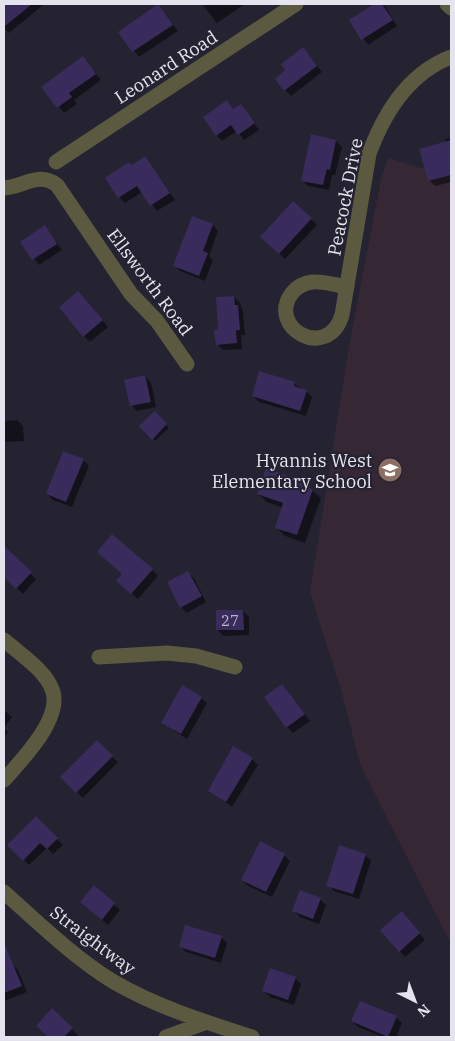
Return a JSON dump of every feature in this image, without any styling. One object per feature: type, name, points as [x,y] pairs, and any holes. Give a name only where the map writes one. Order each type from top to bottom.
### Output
[{"type":"street","name":"Leonard Road","points":[[56,162],[296,4]]},
{"type":"street","points":[[447,4],[451,8]]},
{"type":"street","name":"Peacock Drive","points":[[347,287],[315,282],[298,287],[290,296],[286,307],[290,325],[304,337],[316,338],[328,335],[340,321],[347,287],[369,154],[376,135],[396,101],[408,86],[427,68],[451,57]]},
{"type":"street","name":"Ellsworth Road","points":[[4,188],[38,178],[45,178],[62,190],[131,294],[158,321],[187,364]]},
{"type":"street","points":[[4,640],[42,675],[53,693],[54,702],[50,718],[28,752],[4,780]]},
{"type":"street","points":[[99,657],[167,653],[196,656],[234,667]]},
{"type":"street","name":"Straightway","points":[[4,892],[33,918],[112,981],[164,1007],[252,1037]]},
{"type":"street","points":[[166,1037],[207,1022]]},
{"type":"shaded area","name":"Hyannis West Elementary School","points":[[388,158],[451,177],[451,944],[360,764],[342,693],[310,592],[349,347],[381,179]]},
{"type":"building","points":[[4,4],[32,4],[4,27]]},
{"type":"building","points":[[158,4],[173,25],[132,52],[118,32]]},
{"type":"building","points":[[374,4],[382,4],[393,20],[361,40],[349,20]]},
{"type":"building","points":[[303,47],[317,66],[284,91],[275,79],[285,70],[281,64]]},
{"type":"building","points":[[83,56],[96,74],[69,93],[72,97],[57,108],[41,87]]},
{"type":"building","points":[[227,100],[233,109],[241,104],[255,123],[238,135],[231,125],[216,136],[203,117]]},
{"type":"building","points":[[311,134],[336,140],[330,170],[327,169],[323,185],[301,181]]},
{"type":"building","points":[[451,140],[451,175],[428,181],[419,149]]},
{"type":"building","points":[[145,156],[170,193],[150,206],[137,186],[118,198],[105,178],[129,162],[132,165]]},
{"type":"building","points":[[293,201],[312,218],[279,254],[260,237]]},
{"type":"building","points":[[192,216],[213,224],[203,251],[208,253],[199,276],[173,266]]},
{"type":"building","points":[[45,225],[57,244],[32,260],[20,242]]},
{"type":"building","points":[[78,291],[103,320],[83,337],[59,307]]},
{"type":"building","points":[[234,296],[235,305],[238,305],[240,330],[236,330],[237,343],[216,345],[214,330],[218,329],[216,297]]},
{"type":"building","points":[[259,371],[295,382],[294,386],[307,390],[300,411],[252,396]]},
{"type":"building","points":[[145,375],[151,402],[130,406],[124,380]]},
{"type":"building","points":[[155,411],[167,424],[152,440],[139,426]]},
{"type":"building","points":[[63,451],[84,459],[66,502],[46,494]]},
{"type":"building","points":[[266,468],[303,481],[302,485],[313,489],[297,535],[275,528],[283,503],[257,494]]},
{"type":"building","points":[[112,534],[153,569],[131,594],[116,581],[122,574],[97,552]]},
{"type":"building","points":[[4,546],[32,572],[16,589],[4,577]]},
{"type":"building","points":[[188,571],[202,596],[180,608],[167,582]]},
{"type":"building","points":[[216,610],[243,610],[244,630],[216,630]]},
{"type":"building","points":[[282,684],[305,714],[286,728],[264,697]]},
{"type":"building","points":[[182,685],[202,697],[181,734],[161,723]]},
{"type":"building","points":[[97,740],[113,756],[76,793],[60,777]]},
{"type":"building","points":[[233,746],[253,758],[226,802],[208,791]]},
{"type":"building","points":[[36,816],[58,838],[47,849],[40,843],[23,861],[7,845]]},
{"type":"building","points":[[260,841],[285,854],[266,892],[241,880]]},
{"type":"building","points":[[339,845],[366,854],[353,894],[326,886]]},
{"type":"building","points":[[94,885],[115,903],[102,920],[80,902]]},
{"type":"building","points":[[300,890],[321,898],[313,919],[292,911]]},
{"type":"building","points":[[402,911],[420,933],[399,952],[380,930]]},
{"type":"building","points":[[185,925],[222,936],[215,958],[179,947]]},
{"type":"building","points":[[4,943],[22,986],[4,993]]},
{"type":"building","points":[[270,968],[296,977],[288,1000],[262,991]]},
{"type":"building","points":[[360,1001],[397,1016],[388,1037],[351,1021]]},
{"type":"building","points":[[52,1008],[73,1028],[64,1037],[48,1037],[36,1026]]},
{"type":"place","name":"Hyannis West Elementary School","points":[[390,470]]}]
